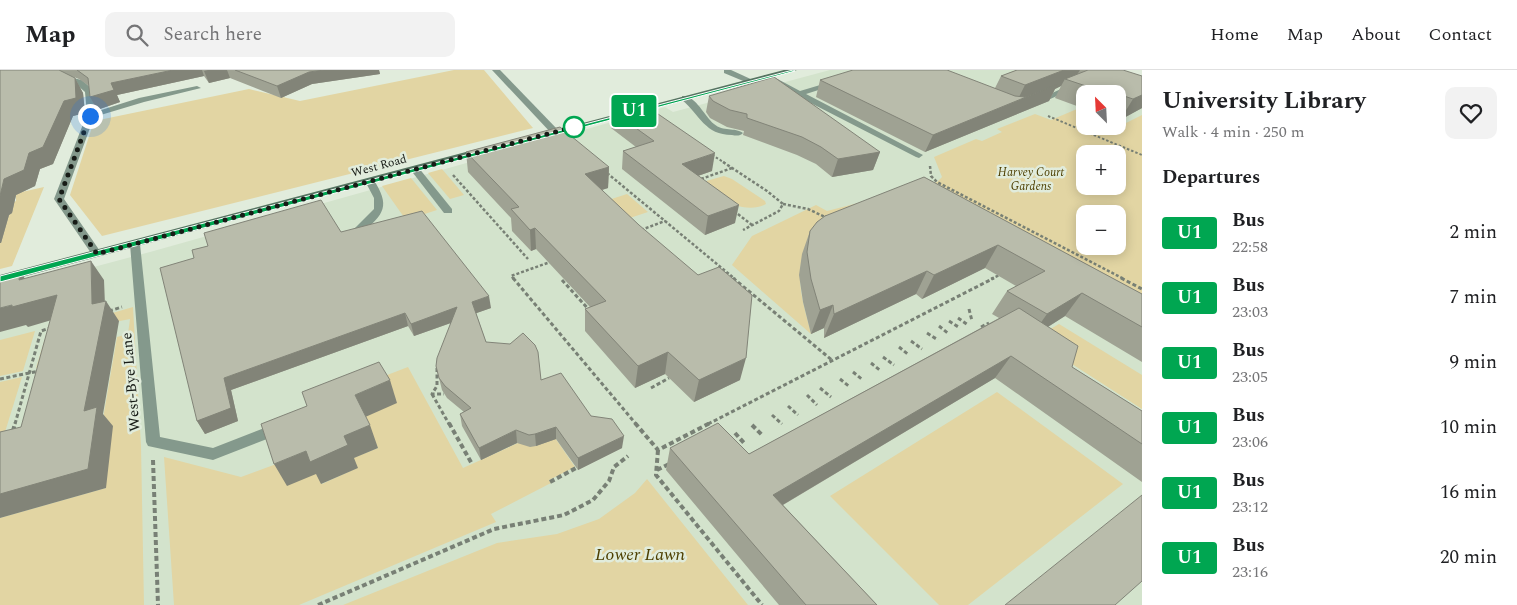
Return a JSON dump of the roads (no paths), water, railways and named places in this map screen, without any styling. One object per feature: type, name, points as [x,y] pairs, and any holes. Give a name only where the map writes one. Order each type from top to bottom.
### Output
[{"type":"street","points":[[536,137],[793,70]]},
{"type":"street","name":"West Road","points":[[0,279],[488,149]]},
{"type":"lane","points":[[496,70],[555,132]]},
{"type":"lane","points":[[727,71],[751,81]]},
{"type":"lane","points":[[52,76],[79,82],[89,91],[90,116],[59,199],[97,254]]},
{"type":"lane","points":[[767,77],[919,156]]},
{"type":"lane","points":[[797,94],[844,79]]},
{"type":"lane","points":[[1024,106],[1076,85]]},
{"type":"lane","points":[[90,116],[142,100],[197,88]]},
{"type":"lane","points":[[685,98],[697,106],[711,128],[720,133],[738,133]]},
{"type":"lane","points":[[644,109],[655,116]]},
{"type":"lane","points":[[415,169],[448,211]]},
{"type":"lane","points":[[358,231],[376,215],[381,204],[380,197],[370,181]]},
{"type":"lane","name":"West-Bye Lane","points":[[135,244],[153,442],[213,454],[282,427]]},
{"type":"park label","name":"Harvey Court Gardens","points":[[1031,179]]},
{"type":"park label","name":"Lower Lawn","points":[[640,554]]}]
